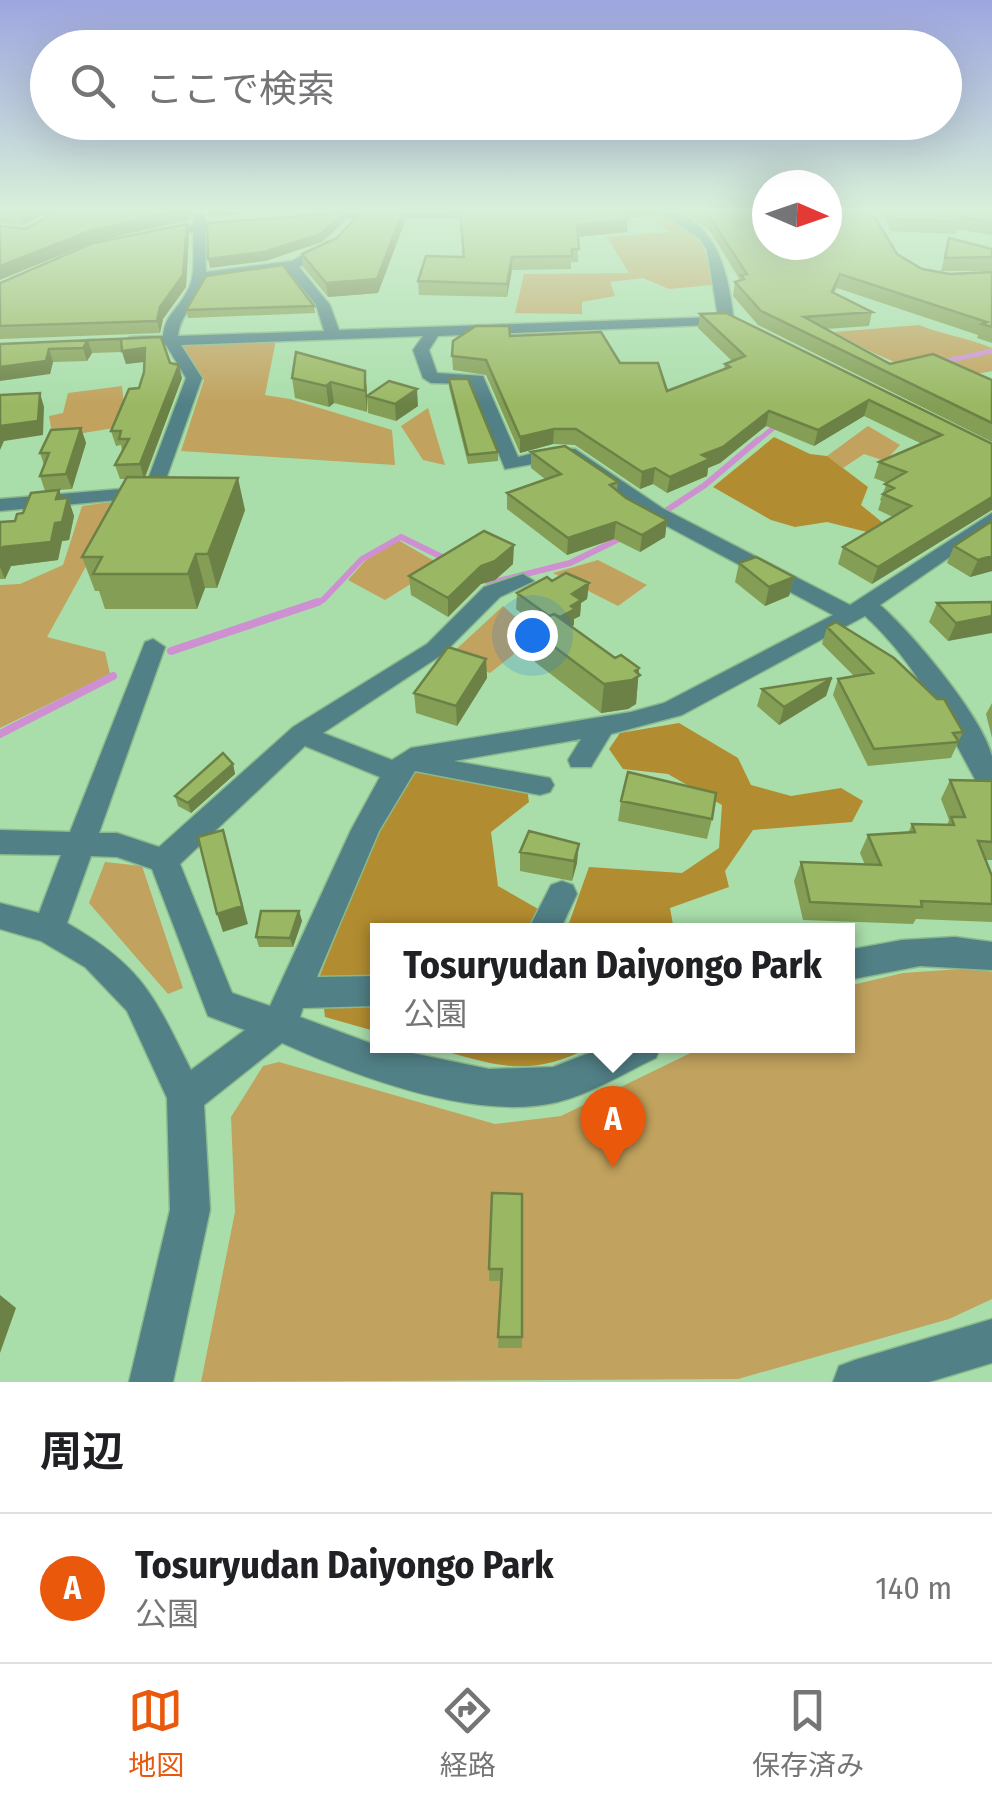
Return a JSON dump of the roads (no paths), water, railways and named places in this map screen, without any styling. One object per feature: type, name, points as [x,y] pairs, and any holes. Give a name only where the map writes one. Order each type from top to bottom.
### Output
[{"type":"street","points":[[0,505],[152,492],[194,378],[170,340],[172,320],[193,295],[199,277],[210,275]]},
{"type":"street","points":[[299,275],[319,299],[331,321],[332,334]]},
{"type":"street","points":[[114,343],[733,323],[720,275]]},
{"type":"street","points":[[434,330],[422,350],[431,378],[477,379],[512,465],[554,453],[569,453],[656,512],[895,628],[982,760],[992,785]]},
{"type":"street","points":[[185,1097],[286,1009],[365,830],[404,765],[673,709],[859,610],[992,519]]},
{"type":"street","points":[[164,861],[302,734],[435,649],[492,592],[523,581]]},
{"type":"street","points":[[49,928],[153,647]]},
{"type":"street","points":[[581,760],[602,726]]},
{"type":"street","points":[[302,734],[358,760],[540,785]]},
{"type":"street","points":[[0,842],[117,845],[164,861],[220,1005],[286,1009],[370,993]]},
{"type":"street","points":[[548,923],[562,894]]},
{"type":"street","points":[[0,916],[49,928],[97,957],[139,1000],[185,1097],[190,1210],[150,1382]]},
{"type":"street","points":[[855,962],[906,951],[965,950],[992,956]]},
{"type":"street","points":[[286,1009],[326,1046],[487,1088],[553,1085],[628,1053]]},
{"type":"street","points":[[855,1382],[992,1341]]},
{"type":"waterway","points":[[938,363],[992,351]]},
{"type":"waterway","points":[[755,443],[778,424]]},
{"type":"waterway","points":[[667,510],[705,485],[758,440]]},
{"type":"waterway","points":[[311,604],[323,600],[362,559],[401,537],[448,560]]},
{"type":"waterway","points":[[482,578],[490,583],[570,563],[623,537]]},
{"type":"waterway","points":[[171,651],[318,602]]},
{"type":"waterway","points":[[0,734],[113,676]]},
{"type":"place","name":"Tosuryudan Daiyongo Park","points":[[613,1168]]}]
